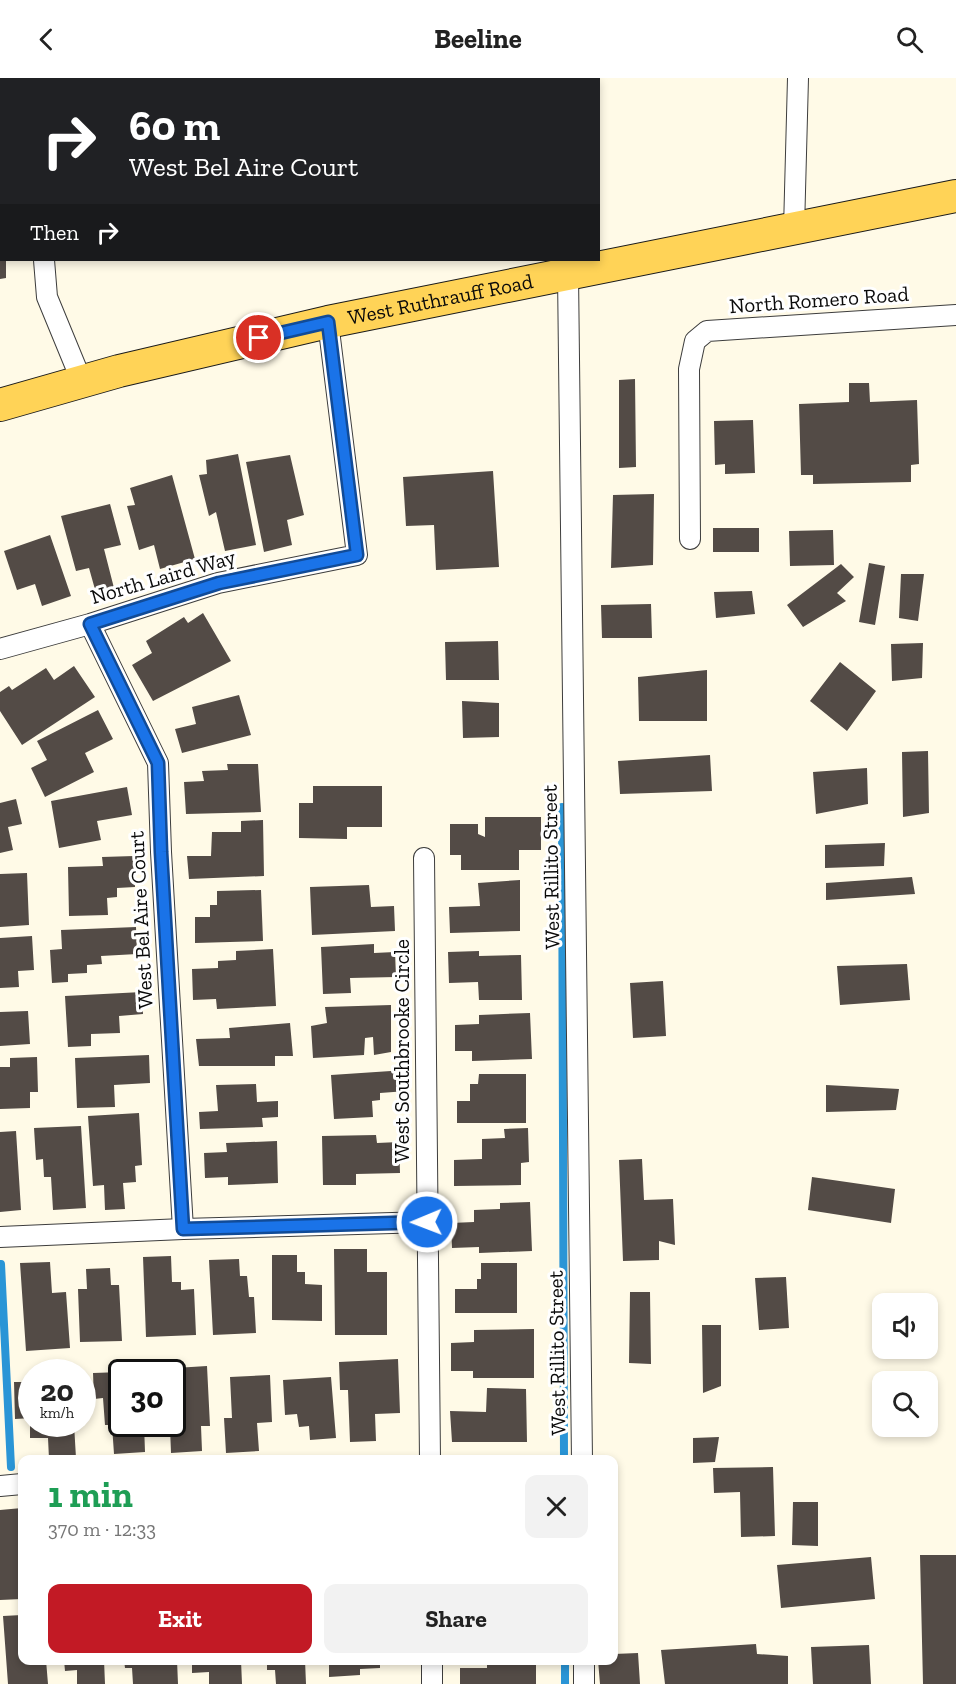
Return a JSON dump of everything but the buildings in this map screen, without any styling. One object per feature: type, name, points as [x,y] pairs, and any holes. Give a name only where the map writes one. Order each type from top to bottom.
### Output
[{"type":"main road","name":"West Ruthrauff Road","points":[[0,405],[119,371],[328,322],[956,196]]},
{"type":"street","points":[[794,229],[798,78]]},
{"type":"street","points":[[44,261],[47,297],[81,382]]},
{"type":"street","name":"West Rillito Street","points":[[568,274],[582,1455]]},
{"type":"street","name":"North Romero Road","points":[[690,539],[689,369],[695,341],[707,331],[952,315]]},
{"type":"street","name":"North Laird Way","points":[[0,649],[90,624],[219,583],[357,555],[328,322]]},
{"type":"street","name":"West Bel Aire Court","points":[[90,624],[158,763],[183,1229]]},
{"type":"street","name":"West Southbrooke Circle","points":[[424,858],[430,1455]]},
{"type":"street","points":[[0,1237],[427,1222]]},
{"type":"street","points":[[0,1486],[18,1484]]},
{"type":"street","points":[[432,1665],[432,1684]]},
{"type":"street","points":[[584,1665],[584,1684]]},
{"type":"waterway","points":[[562,807],[564,1455]]},
{"type":"waterway","points":[[1,1264],[11,1467]]},
{"type":"waterway","points":[[565,1665],[565,1684]]},
{"type":"route","points":[[259,338],[328,322],[357,555],[219,583],[90,624],[158,763],[183,1229],[427,1222]]}]
